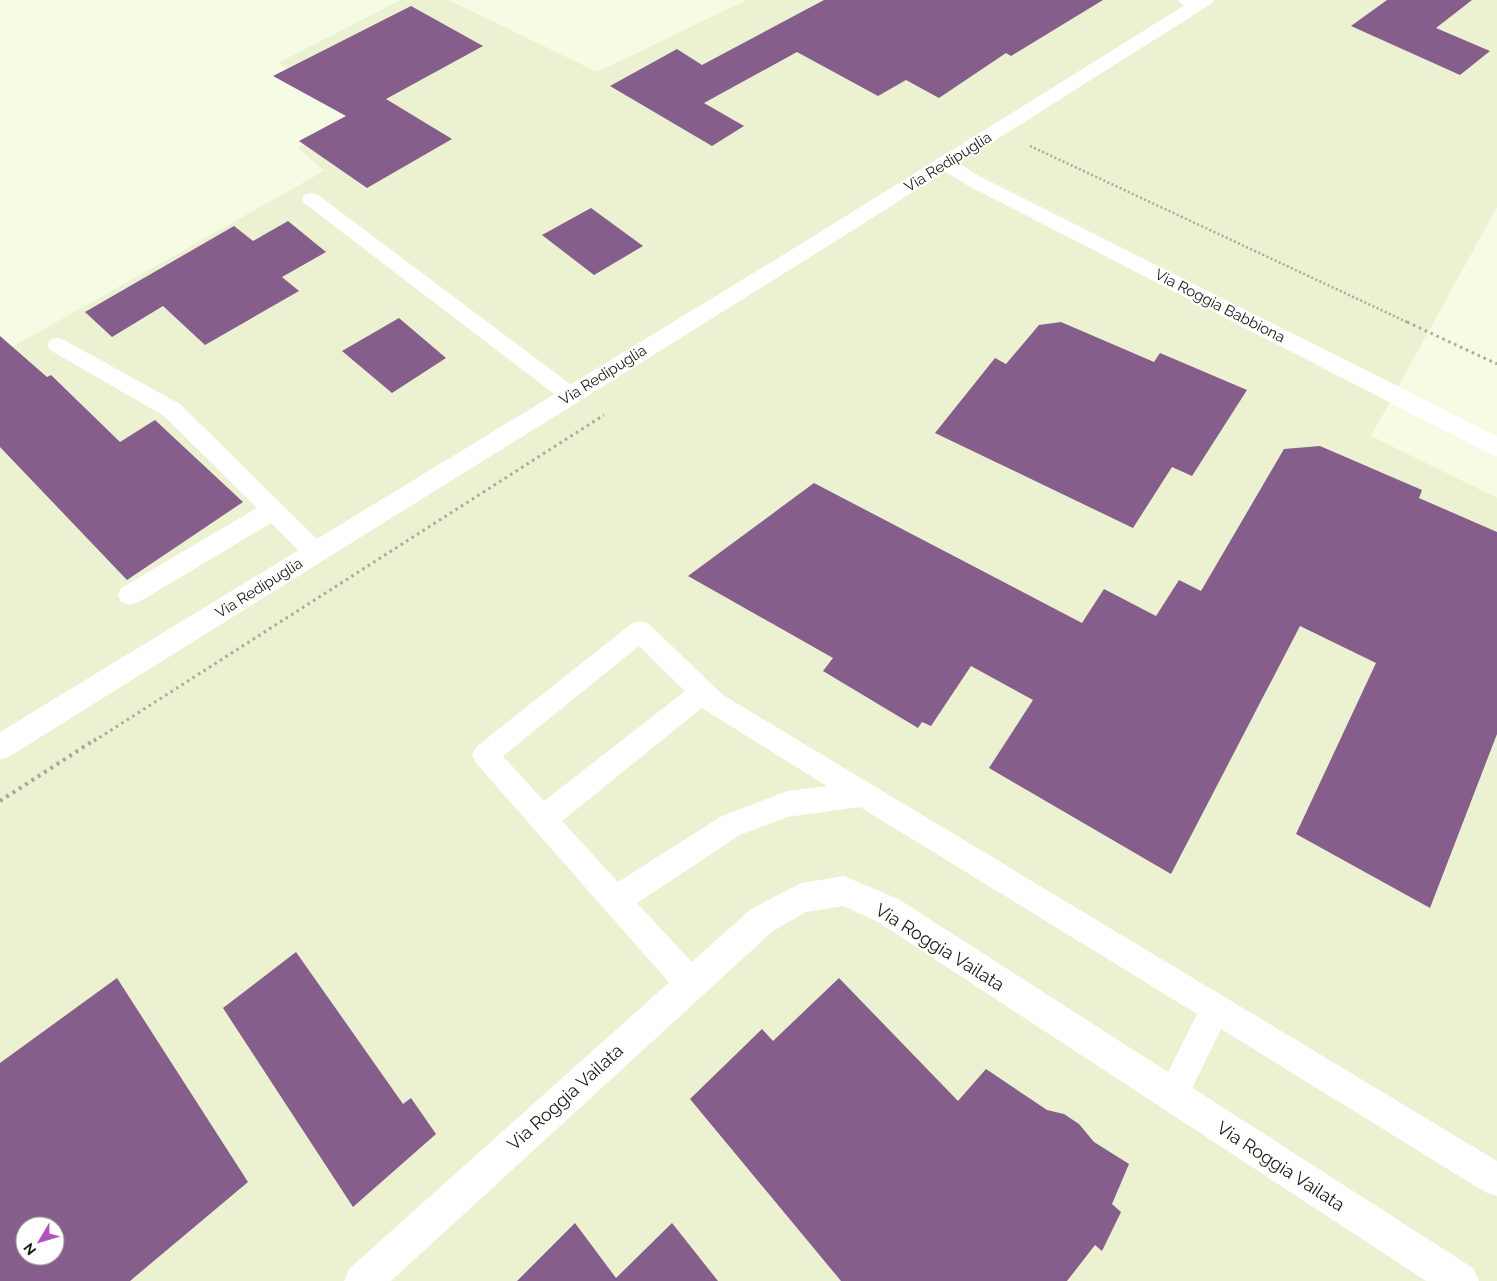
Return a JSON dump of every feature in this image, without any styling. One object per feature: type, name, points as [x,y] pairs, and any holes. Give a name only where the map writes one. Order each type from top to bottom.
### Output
[{"type":"street","name":"Via Redipuglia","points":[[0,747],[945,163],[1196,2]]},
{"type":"street","name":"Via Roggia Babbiona","points":[[945,163],[972,180],[1497,447]]},
{"type":"street","name":"Via Roggia Vailata","points":[[363,1281],[762,920],[801,898],[844,891],[889,912],[1460,1281]]},
{"type":"lane","points":[[311,198],[570,395]]},
{"type":"lane","points":[[57,346],[172,410],[316,553]]},
{"type":"lane","points":[[130,595],[273,510]]},
{"type":"lane","points":[[691,984],[485,755],[640,631],[714,703],[1497,1180]]},
{"type":"lane","points":[[542,819],[702,692]]},
{"type":"lane","points":[[616,900],[730,826],[786,804],[862,794]]},
{"type":"lane","points":[[1172,1096],[1215,1009]]},
{"type":"path","points":[[1022,151],[1030,146],[1497,364]]},
{"type":"path","points":[[0,801],[612,410]]},
{"type":"shaded area","points":[[401,0],[449,0],[597,72],[747,0],[1497,0],[1497,207],[1371,436],[1497,498],[1497,1281],[0,1281],[0,354],[324,171],[298,148],[363,113],[278,63]]},
{"type":"building","points":[[824,0],[1103,0],[1011,56],[1006,53],[939,98],[906,80],[878,96],[797,52],[704,103],[744,126],[712,146],[610,86],[677,49],[702,65]]},
{"type":"building","points":[[1387,0],[1472,0],[1436,28],[1490,51],[1460,75],[1351,26]]},
{"type":"building","points":[[411,6],[483,46],[386,99],[452,139],[367,188],[299,141],[346,116],[273,76]]},
{"type":"building","points":[[591,208],[643,246],[594,275],[542,235]]},
{"type":"building","points":[[288,221],[326,252],[282,277],[299,291],[205,345],[163,306],[112,337],[85,312],[234,226],[253,241]]},
{"type":"building","points":[[399,318],[446,358],[392,393],[342,351]]},
{"type":"building","points":[[1061,322],[1154,362],[1160,353],[1247,390],[1192,476],[1172,467],[1133,528],[935,433],[995,358],[1006,364],[1039,325]]},
{"type":"building","points":[[0,336],[47,377],[51,375],[120,442],[155,420],[243,502],[127,580],[0,447]]},
{"type":"building","points":[[1320,446],[1422,490],[1419,498],[1497,532],[1497,734],[1430,908],[1296,834],[1376,663],[1300,626],[1171,874],[989,768],[1033,700],[971,666],[931,726],[922,722],[918,728],[823,671],[833,658],[688,576],[814,483],[1082,623],[1104,589],[1156,616],[1179,580],[1201,591],[1284,449]]},
{"type":"building","points":[[296,952],[403,1104],[411,1098],[436,1134],[353,1207],[223,1008]]},
{"type":"building","points":[[117,978],[248,1182],[130,1281],[0,1281],[0,1063]]},
{"type":"building","points":[[839,978],[958,1101],[986,1069],[1047,1110],[1064,1114],[1079,1124],[1094,1142],[1129,1164],[1112,1204],[1121,1212],[1102,1251],[1095,1245],[1067,1281],[841,1281],[690,1099],[762,1029],[773,1041]]},
{"type":"building","points":[[575,1223],[616,1278],[672,1223],[718,1281],[517,1281]]}]
